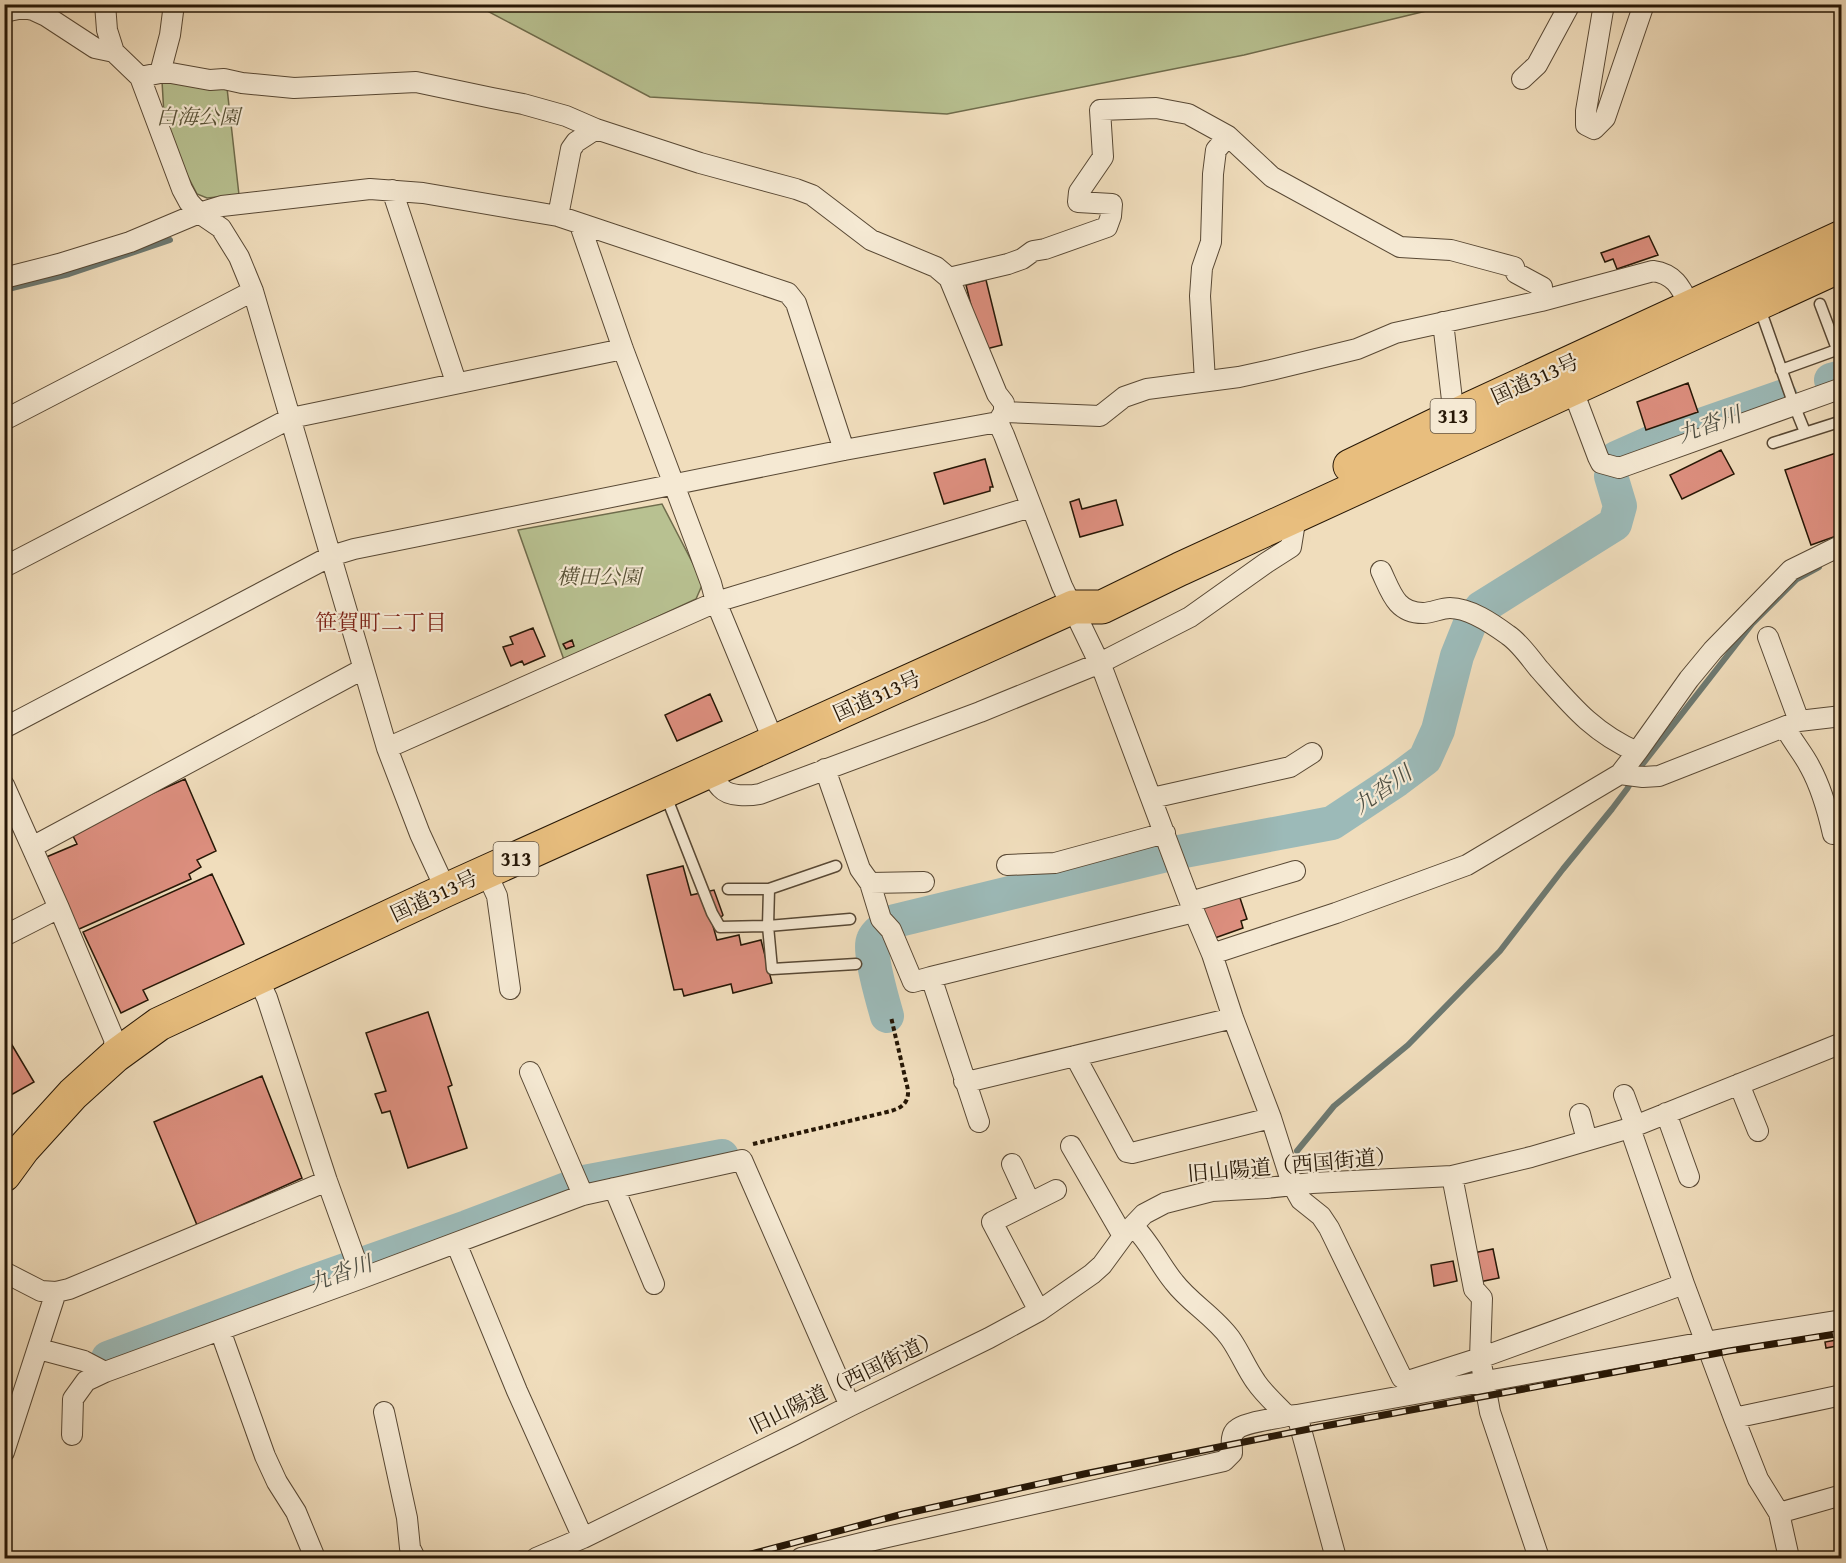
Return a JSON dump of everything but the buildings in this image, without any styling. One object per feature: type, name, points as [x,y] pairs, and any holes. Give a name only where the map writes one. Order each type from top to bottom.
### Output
[{"type":"highway","name":"国道313号","points":[[4,1175],[23,1149],[73,1094],[115,1056],[159,1024],[446,890],[1072,607],[1088,589],[1275,503],[1458,414],[1842,237]]},
{"type":"highway","name":"国道313号","points":[[1072,607],[1102,607],[1842,265]]},
{"type":"street","points":[[105,4],[107,30],[114,52],[140,77],[182,189],[189,202],[199,213],[221,228],[239,257],[253,291],[387,748],[420,834],[446,890]]},
{"type":"street","points":[[160,73],[170,35],[174,4]]},
{"type":"street","points":[[1522,79],[1537,65],[1570,4]]},
{"type":"street","points":[[1604,4],[1586,111],[1586,124],[1594,129],[1605,118],[1644,4]]},
{"type":"street","points":[[4,12],[23,8],[33,10],[96,48],[114,52]]},
{"type":"street","points":[[140,77],[171,73],[210,80],[224,79],[294,88],[416,82],[522,104],[566,116],[596,129],[700,164],[812,195],[872,240],[936,267],[948,278],[997,394],[1004,403],[1001,417],[1031,507],[1062,586],[1100,663],[1212,954],[1233,1018],[1271,1118],[1292,1184],[1301,1200],[1321,1216],[1329,1227],[1402,1378],[1408,1381],[1480,1358],[1684,1284]]},
{"type":"street","points":[[948,278],[1008,264],[1022,259],[1033,251],[1107,227],[1112,204],[1078,202],[1079,192],[1103,158],[1100,110],[1156,108],[1188,114],[1228,135],[1272,177],[1400,247],[1451,250],[1514,267],[1516,273],[1542,287],[1541,301]]},
{"type":"street","points":[[558,216],[571,149],[576,142],[596,129]]},
{"type":"street","points":[[1205,381],[1200,296],[1203,268],[1211,242],[1216,150],[1228,135]]},
{"type":"street","points":[[4,278],[130,243],[199,213],[236,204],[370,189],[423,193],[558,216],[788,293],[796,303],[844,450]]},
{"type":"street","points":[[392,190],[456,382]]},
{"type":"street","points":[[580,225],[716,602],[774,742]]},
{"type":"street","points":[[4,728],[331,556],[354,549],[1001,417],[1100,416],[1114,403],[1135,392],[1239,377],[1271,370],[1357,348],[1395,333],[1541,301],[1653,271],[1664,273],[1672,278],[1680,286],[1690,306]]},
{"type":"street","points":[[4,420],[253,291]]},
{"type":"street","points":[[1443,322],[1452,400],[1458,414]]},
{"type":"street","points":[[4,567],[291,418],[623,348]]},
{"type":"street","points":[[1572,388],[1601,463],[1613,467],[1842,388]]},
{"type":"street","points":[[387,748],[716,602],[1031,507]]},
{"type":"street","points":[[709,771],[721,789],[728,793],[752,796],[980,712],[1100,663],[1190,617],[1291,547],[1296,516]]},
{"type":"street","points":[[1630,775],[1636,752],[1713,650],[1791,570],[1842,544]]},
{"type":"street","points":[[1381,571],[1395,601],[1408,611],[1424,613],[1451,608],[1477,616],[1511,636],[1572,707],[1591,725],[1636,752]]},
{"type":"street","points":[[1768,637],[1792,724],[1790,736],[1810,766],[1835,827]]},
{"type":"street","points":[[32,847],[363,669]]},
{"type":"street","points":[[1212,954],[1336,913],[1467,865],[1630,775],[1659,776],[1792,724],[1842,716]]},
{"type":"street","points":[[1152,798],[1290,767],[1312,753]]},
{"type":"street","points":[[825,769],[860,869],[870,883],[886,925],[913,982],[1192,907],[1295,870]]},
{"type":"street","points":[[4,785],[114,1039],[115,1056]]},
{"type":"street","points":[[1007,865],[1055,863],[1170,848]]},
{"type":"street","points":[[486,872],[496,896],[510,989]]},
{"type":"street","points":[[870,883],[924,882]]},
{"type":"street","points":[[4,936],[59,908]]},
{"type":"street","points":[[257,977],[267,998],[327,1181],[359,1269]]},
{"type":"street","points":[[931,978],[979,1122]]},
{"type":"street","points":[[964,1081],[1233,1018]]},
{"type":"street","name":"旧山陽道（西国街道）","points":[[536,1558],[583,1538],[989,1338],[1039,1311],[1092,1274],[1144,1214],[1165,1203],[1212,1191],[1292,1184],[1452,1176],[1532,1157],[1632,1126],[1842,1043]]},
{"type":"street","points":[[1075,1056],[1127,1152],[1132,1153],[1271,1118]]},
{"type":"street","points":[[530,1072],[583,1195]]},
{"type":"street","points":[[1739,1084],[1758,1131]]},
{"type":"street","points":[[1624,1095],[1684,1284],[1758,1479],[1779,1513],[1789,1558]]},
{"type":"street","points":[[1666,1113],[1689,1177]]},
{"type":"street","points":[[1580,1114],[1587,1140]]},
{"type":"street","points":[[1071,1146],[1119,1229],[1129,1230],[1144,1237],[1172,1280],[1229,1337],[1256,1382],[1292,1416],[1336,1558]]},
{"type":"street","points":[[72,1435],[74,1399],[86,1381],[105,1371],[220,1330],[359,1269],[456,1243],[583,1195],[742,1160],[850,1406]]},
{"type":"street","points":[[1012,1164],[1030,1203]]},
{"type":"street","points":[[1452,1176],[1474,1289],[1482,1298],[1480,1358],[1484,1382],[1496,1431],[1522,1504],[1533,1556]]},
{"type":"street","points":[[4,1272],[41,1291],[56,1292],[69,1289],[327,1181]]},
{"type":"street","points":[[614,1188],[654,1284]]},
{"type":"street","points":[[1039,1311],[992,1222],[1056,1190]]},
{"type":"street","points":[[456,1243],[517,1391],[583,1538]]},
{"type":"street","points":[[4,1452],[56,1292]]},
{"type":"street","points":[[801,1558],[1224,1461],[1232,1453],[1232,1438],[1235,1430],[1243,1426],[1705,1342],[1842,1320]]},
{"type":"street","points":[[220,1330],[265,1456],[277,1482],[296,1512],[315,1558]]},
{"type":"street","points":[[39,1349],[84,1360],[105,1371]]},
{"type":"street","points":[[1734,1418],[1842,1395]]},
{"type":"street","points":[[384,1412],[407,1518],[410,1548],[415,1558]]},
{"type":"street","points":[[1779,1513],[1842,1495]]},
{"type":"lane","points":[[1758,302],[1805,432]]},
{"type":"lane","points":[[1781,370],[1839,349],[1820,304]]},
{"type":"lane","points":[[1773,443],[1842,421]]},
{"type":"lane","points":[[664,792],[712,914],[720,927],[768,926],[850,918]]},
{"type":"lane","points":[[728,889],[769,889],[836,866]]},
{"type":"lane","points":[[769,889],[768,926],[772,969],[856,964]]},
{"type":"path","points":[[742,1160],[738,1148],[896,1110],[905,1104],[908,1090],[891,1017]]},
{"type":"green space","points":[[476,5],[1451,5],[1244,55],[947,114],[650,97]]},
{"type":"green space","name":"白海公園","points":[[162,81],[227,88],[239,195],[207,198],[197,194],[183,167],[164,115]]},
{"type":"green space","name":"横田公園","points":[[662,504],[703,583],[696,599],[564,660],[518,530]]},
{"type":"waterway","points":[[4,290],[69,274],[170,240]]},
{"type":"waterway","name":"九沓川","points":[[1831,380],[1842,377]]},
{"type":"waterway","name":"九沓川","points":[[887,1016],[872,946],[877,934],[895,921],[1179,852],[1332,823],[1397,780],[1425,759],[1438,730],[1457,656],[1471,621],[1481,608],[1615,524],[1620,506],[1611,476],[1616,458],[1652,442],[1781,397]]},
{"type":"waterway","points":[[1297,1151],[1334,1106],[1408,1045],[1500,951],[1612,809],[1638,770],[1752,624],[1797,579],[1819,567]]},
{"type":"waterway","name":"九沓川","points":[[584,1182],[722,1156]]},
{"type":"waterway","name":"九沓川","points":[[108,1358],[572,1187]]},
{"type":"railway","points":[[736,1558],[903,1514],[1084,1474],[1319,1427],[1729,1351],[1842,1333]]},
{"type":"district","name":"笹賀町二丁目","points":[[381,622]]}]
